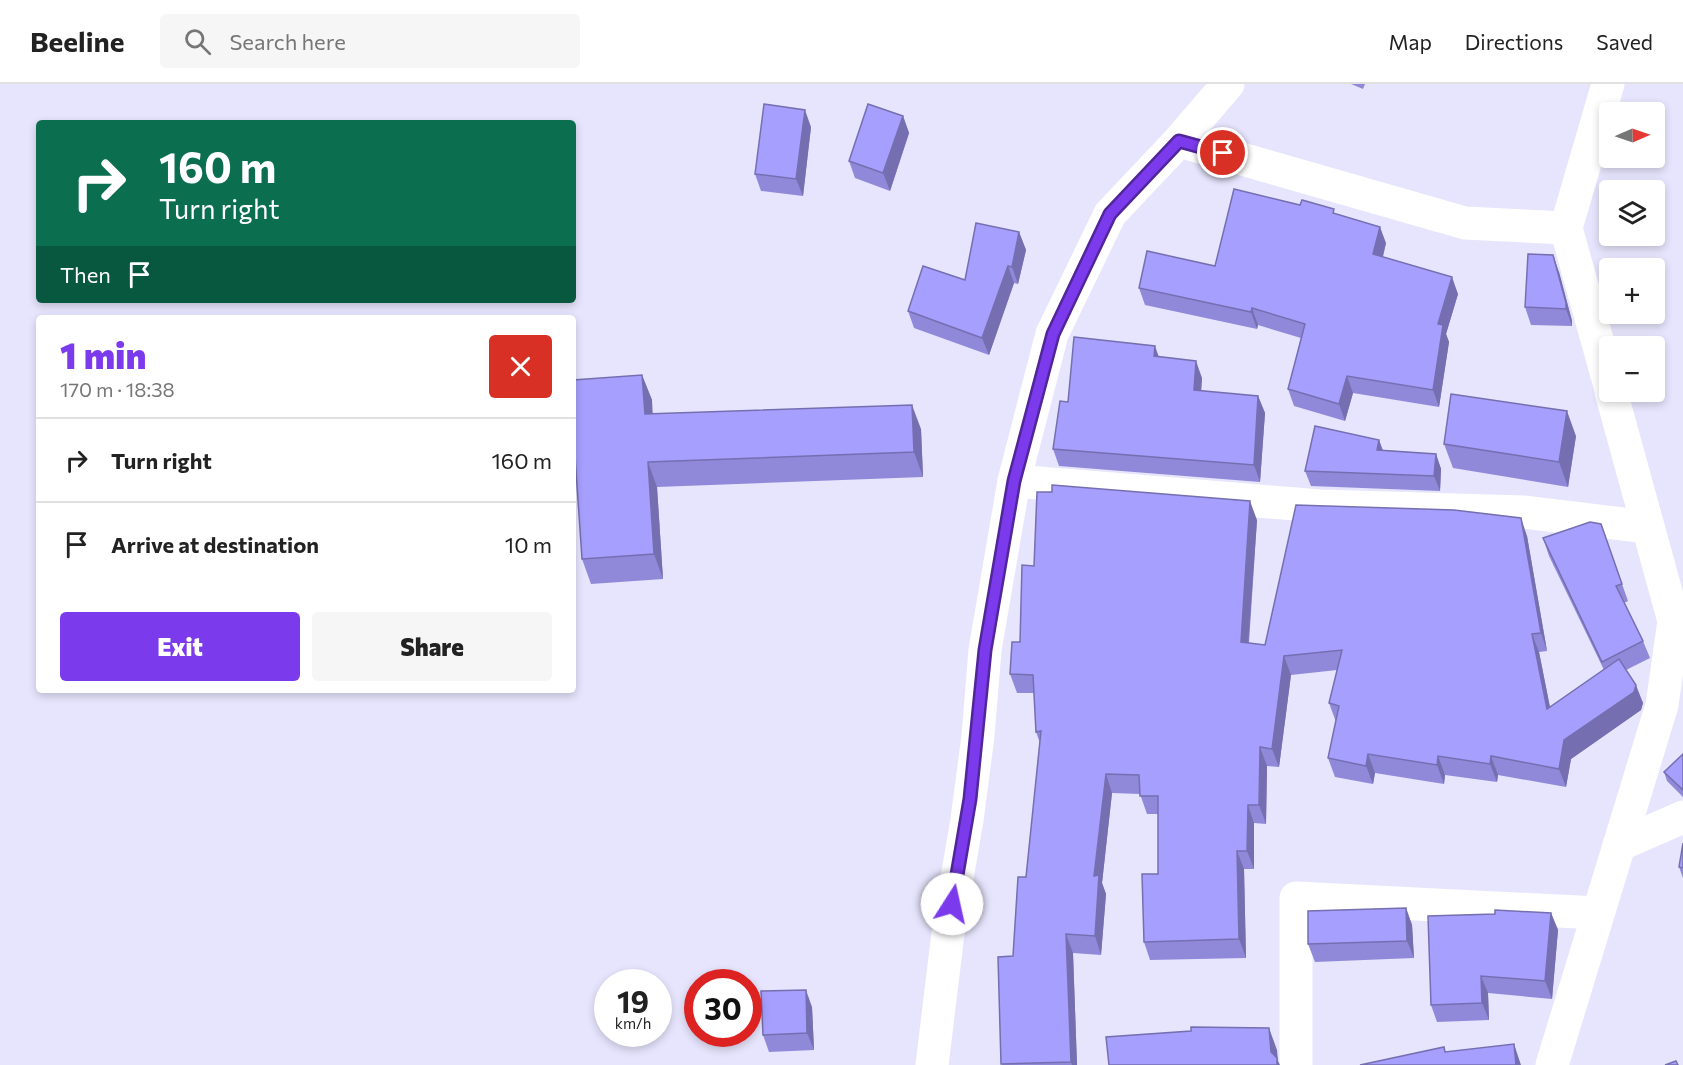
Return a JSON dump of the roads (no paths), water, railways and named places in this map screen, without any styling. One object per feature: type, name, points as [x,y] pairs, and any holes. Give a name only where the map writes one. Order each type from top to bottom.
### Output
[{"type":"street","points":[[932,1065],[949,925],[970,799],[985,650],[1014,481],[1053,334],[1110,214],[1179,141],[1228,84]]},
{"type":"street","points":[[1599,346],[1566,228],[1608,84]]},
{"type":"street","points":[[1179,141],[1465,223],[1566,228]]},
{"type":"street","points":[[1552,1065],[1662,705],[1678,619],[1648,527],[1614,402]]},
{"type":"street","points":[[1014,481],[1320,506],[1523,512],[1648,527]]},
{"type":"street","points":[[1619,845],[1683,817]]},
{"type":"street","points":[[1296,1065],[1296,898],[1598,913]]}]
